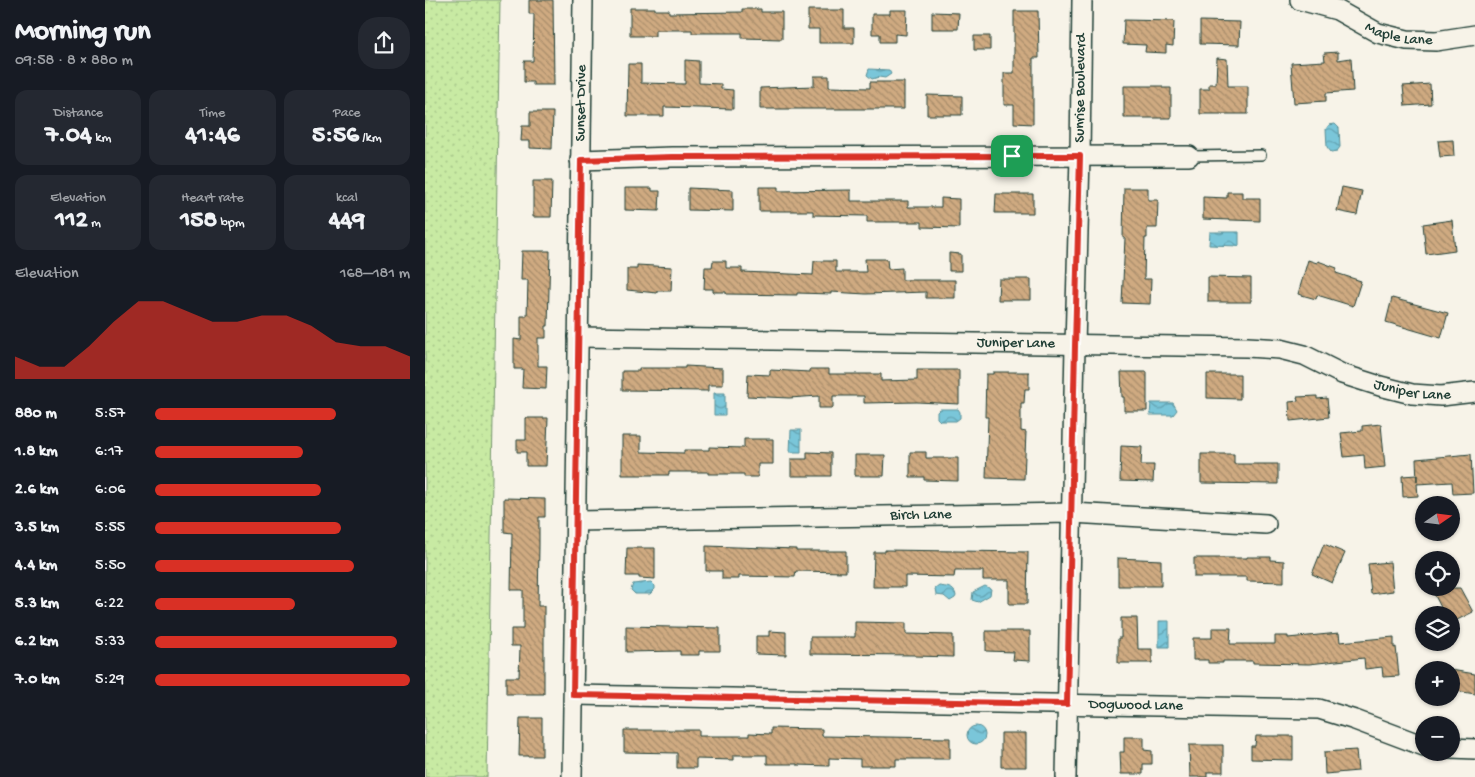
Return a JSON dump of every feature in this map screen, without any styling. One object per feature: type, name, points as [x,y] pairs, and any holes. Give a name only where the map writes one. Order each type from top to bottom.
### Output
[{"type":"street","name":"Sunset Drive","points":[[573,777],[583,0]]},
{"type":"street","name":"Sunrise Boulevard","points":[[1066,777],[1082,0]]},
{"type":"street","name":"Maple Lane","points":[[1300,0],[1337,10],[1379,33],[1407,40],[1436,40],[1475,34]]},
{"type":"street","points":[[581,160],[682,157],[1189,156]]},
{"type":"street","name":"Juniper Lane","points":[[578,337],[1280,349],[1304,355],[1342,374],[1412,394],[1441,396],[1475,392]]},
{"type":"street","name":"Birch Lane","points":[[576,521],[1071,513],[1266,524]]},
{"type":"street","name":"Dogwood Lane","points":[[573,695],[1319,709],[1355,720],[1415,743]]},
{"type":"street","points":[[1460,748],[1475,749]]},
{"type":"lane","points":[[1189,156],[1261,155]]},
{"type":"green space","points":[[425,0],[500,0],[487,777],[425,777]]},
{"type":"water","points":[[869,69],[889,70],[891,74],[885,78],[872,79],[867,75]]},
{"type":"water","points":[[1335,124],[1339,128],[1340,147],[1337,151],[1331,152],[1327,147],[1326,129],[1329,125]]},
{"type":"water","points":[[1210,232],[1239,232],[1239,246],[1209,245]]},
{"type":"water","points":[[714,393],[725,393],[725,415],[714,415]]},
{"type":"water","points":[[1151,403],[1173,403],[1177,410],[1173,415],[1150,415]]},
{"type":"water","points":[[940,409],[958,409],[960,418],[956,421],[940,421],[937,418],[937,412]]},
{"type":"water","points":[[791,430],[801,430],[801,452],[790,452]]},
{"type":"water","points":[[651,582],[655,589],[650,594],[635,594],[631,590],[633,584]]},
{"type":"water","points":[[939,586],[952,589],[956,596],[955,598],[950,601],[944,596],[936,595],[935,589]]},
{"type":"water","points":[[985,586],[991,589],[990,595],[978,602],[972,600],[973,592]]},
{"type":"water","points":[[1159,621],[1169,621],[1169,647],[1159,647]]},
{"type":"water","points":[[972,726],[980,726],[985,731],[983,742],[972,744],[967,739],[967,731]]},
{"type":"building","points":[[529,0],[553,0],[554,85],[533,85],[533,82],[524,82],[524,61],[533,61],[534,14],[529,14]]},
{"type":"building","points":[[630,8],[655,8],[655,10],[669,10],[669,13],[742,12],[742,9],[761,9],[761,12],[782,12],[782,39],[742,38],[742,33],[692,33],[692,30],[655,30],[655,36],[630,36]]},
{"type":"building","points":[[808,10],[844,10],[844,28],[854,28],[854,43],[819,43],[819,29],[808,29]]},
{"type":"building","points":[[890,10],[907,10],[906,35],[895,34],[895,42],[880,42],[880,34],[872,34],[872,14],[890,14]]},
{"type":"building","points":[[1014,11],[1038,11],[1039,58],[1033,58],[1033,124],[1014,123],[1014,105],[1004,105],[1004,73],[1014,73]]},
{"type":"building","points":[[932,12],[959,13],[958,29],[932,29]]},
{"type":"building","points":[[1124,20],[1174,21],[1173,46],[1166,45],[1166,53],[1145,52],[1146,45],[1123,44]]},
{"type":"building","points":[[1200,21],[1240,22],[1239,45],[1200,44]]},
{"type":"building","points":[[974,36],[990,36],[990,50],[974,50]]},
{"type":"building","points":[[1338,52],[1338,60],[1351,58],[1353,91],[1326,93],[1326,101],[1294,103],[1291,63],[1325,61],[1324,53]]},
{"type":"building","points":[[1217,58],[1227,59],[1228,86],[1248,86],[1248,114],[1200,114],[1200,89],[1209,89],[1209,84],[1216,84]]},
{"type":"building","points":[[685,60],[699,61],[699,83],[721,84],[721,89],[733,90],[733,109],[664,107],[664,116],[627,116],[628,64],[641,64],[641,83],[685,84]]},
{"type":"building","points":[[814,76],[829,76],[829,87],[870,88],[870,82],[904,82],[904,109],[760,109],[760,88],[814,86]]},
{"type":"building","points":[[1430,84],[1431,104],[1405,106],[1403,86]]},
{"type":"building","points":[[1124,86],[1162,86],[1162,88],[1171,88],[1171,118],[1124,118]]},
{"type":"building","points":[[927,95],[962,96],[962,115],[927,115]]},
{"type":"building","points":[[530,112],[553,112],[552,149],[530,148],[530,141],[521,141],[522,126],[530,126]]},
{"type":"building","points":[[1453,140],[1454,156],[1440,157],[1438,141]]},
{"type":"building","points":[[533,181],[552,181],[551,217],[533,217]]},
{"type":"building","points":[[759,187],[778,187],[778,191],[851,190],[851,201],[908,201],[908,207],[941,207],[941,198],[959,199],[959,228],[922,227],[922,222],[867,222],[867,216],[813,215],[813,211],[759,211]]},
{"type":"building","points":[[1342,187],[1362,191],[1357,215],[1337,211]]},
{"type":"building","points":[[625,188],[652,188],[652,191],[660,191],[659,211],[625,210]]},
{"type":"building","points":[[688,188],[733,190],[733,211],[688,210]]},
{"type":"building","points":[[1124,188],[1148,188],[1148,200],[1158,200],[1157,228],[1147,228],[1147,238],[1145,238],[1144,279],[1151,279],[1150,304],[1122,303],[1125,238],[1123,238]]},
{"type":"building","points":[[1227,192],[1242,192],[1242,198],[1260,198],[1260,221],[1203,219],[1203,197],[1227,198]]},
{"type":"building","points":[[996,194],[1033,194],[1033,213],[995,213]]},
{"type":"building","points":[[1452,220],[1455,250],[1426,254],[1423,224]]},
{"type":"building","points":[[522,251],[550,251],[548,326],[546,326],[546,338],[538,338],[538,366],[547,366],[546,389],[522,388],[523,369],[514,369],[514,339],[521,340],[521,316],[527,316],[528,280],[521,280]]},
{"type":"building","points":[[949,253],[961,254],[961,271],[949,271]]},
{"type":"building","points":[[865,259],[887,259],[888,269],[902,268],[902,280],[955,280],[955,298],[926,298],[926,292],[866,294],[831,292],[831,294],[797,293],[797,295],[726,294],[726,292],[713,292],[713,289],[704,289],[705,267],[712,267],[713,261],[726,261],[726,268],[742,268],[742,272],[813,275],[814,261],[836,261],[836,272],[866,272]]},
{"type":"building","points":[[1308,260],[1317,263],[1318,261],[1337,268],[1336,273],[1361,281],[1353,306],[1317,295],[1316,299],[1298,294]]},
{"type":"building","points":[[637,265],[672,267],[671,291],[657,291],[657,293],[627,290],[627,269],[637,269]]},
{"type":"building","points":[[1208,277],[1251,278],[1251,302],[1208,302]]},
{"type":"building","points":[[999,279],[1031,279],[1031,300],[998,300]]},
{"type":"building","points":[[1392,298],[1448,313],[1441,338],[1386,322]]},
{"type":"building","points":[[685,366],[723,368],[723,385],[708,385],[708,391],[622,390],[622,371],[639,371],[639,368],[685,368]]},
{"type":"building","points":[[810,369],[829,369],[829,374],[881,374],[881,381],[917,380],[917,370],[959,370],[959,404],[917,402],[864,403],[864,396],[833,396],[833,408],[819,408],[819,396],[789,398],[747,396],[748,374],[770,375],[770,370],[810,372]]},
{"type":"building","points":[[993,372],[1029,372],[1029,389],[1025,389],[1024,403],[1021,403],[1021,431],[1026,432],[1024,479],[986,478],[988,417],[985,417],[986,374],[993,374]]},
{"type":"building","points":[[1121,372],[1147,372],[1147,411],[1124,411]]},
{"type":"building","points":[[1207,374],[1240,374],[1240,399],[1207,398]]},
{"type":"building","points":[[1317,396],[1317,399],[1327,398],[1329,417],[1290,421],[1289,402],[1298,401],[1297,397]]},
{"type":"building","points":[[526,418],[548,418],[546,466],[526,466],[526,452],[517,452],[517,440],[526,440]]},
{"type":"building","points":[[1381,424],[1385,467],[1365,469],[1364,455],[1344,457],[1341,433],[1362,431],[1362,426]]},
{"type":"building","points":[[622,436],[641,436],[641,452],[684,453],[684,450],[709,450],[709,447],[744,448],[744,439],[773,439],[773,464],[758,464],[758,477],[744,477],[744,474],[708,474],[708,472],[669,472],[669,475],[622,475]]},
{"type":"building","points":[[1121,446],[1142,447],[1141,465],[1154,465],[1153,482],[1120,481]]},
{"type":"building","points":[[807,452],[831,453],[831,476],[791,476],[791,459],[807,459]]},
{"type":"building","points":[[910,452],[926,452],[926,458],[958,458],[958,481],[924,480],[924,477],[910,477]]},
{"type":"building","points":[[1201,454],[1234,454],[1234,464],[1278,464],[1278,484],[1201,483]]},
{"type":"building","points":[[1471,454],[1473,493],[1453,494],[1452,482],[1417,484],[1418,496],[1403,497],[1402,476],[1417,475],[1416,459]]},
{"type":"building","points":[[855,455],[885,455],[884,476],[855,476]]},
{"type":"building","points":[[504,498],[545,499],[545,517],[539,517],[538,606],[544,606],[544,694],[506,694],[506,677],[519,677],[520,646],[511,646],[511,629],[523,629],[523,590],[511,590],[512,533],[504,532]]},
{"type":"building","points":[[1324,544],[1345,553],[1332,583],[1312,574]]},
{"type":"building","points":[[706,546],[796,549],[796,551],[846,551],[846,572],[796,571],[795,577],[739,576],[739,579],[722,579],[722,571],[706,571]]},
{"type":"building","points":[[627,548],[655,548],[655,579],[626,576]]},
{"type":"building","points":[[885,550],[1028,552],[1027,604],[1009,604],[1009,580],[983,580],[983,571],[955,571],[954,577],[905,576],[905,587],[873,587],[874,552],[885,552]]},
{"type":"building","points":[[1271,557],[1271,560],[1284,561],[1284,582],[1247,581],[1247,577],[1194,577],[1194,558]]},
{"type":"building","points":[[1118,558],[1161,560],[1161,586],[1118,586]]},
{"type":"building","points":[[1390,562],[1393,591],[1371,594],[1368,564]]},
{"type":"building","points":[[1460,588],[1473,612],[1460,618],[1460,606],[1440,606],[1435,596],[1460,596]]},
{"type":"building","points":[[1121,618],[1137,618],[1138,649],[1152,649],[1152,663],[1118,663],[1118,638],[1121,638]]},
{"type":"building","points":[[855,622],[906,623],[906,634],[953,635],[953,657],[810,654],[810,637],[855,637]]},
{"type":"building","points":[[626,626],[720,628],[720,651],[699,651],[699,655],[680,655],[680,651],[626,652]]},
{"type":"building","points":[[1212,628],[1231,628],[1230,644],[1275,644],[1275,636],[1288,636],[1288,638],[1339,633],[1340,642],[1394,637],[1399,676],[1383,677],[1382,667],[1365,669],[1364,658],[1309,664],[1253,663],[1253,661],[1208,663],[1208,660],[1193,660],[1193,638],[1212,638]]},
{"type":"building","points":[[769,631],[786,632],[786,655],[756,654],[756,636],[769,636]]},
{"type":"building","points":[[986,631],[1030,631],[1030,661],[1013,660],[1014,652],[986,651]]},
{"type":"building","points":[[1460,672],[1475,674],[1475,694],[1460,692]]},
{"type":"building","points":[[520,718],[542,718],[542,756],[519,756]]},
{"type":"building","points":[[771,728],[822,729],[822,736],[950,738],[950,759],[896,759],[896,766],[860,766],[860,759],[829,758],[829,766],[767,764],[767,755],[734,755],[734,760],[696,759],[696,768],[677,768],[677,753],[624,752],[624,730],[699,730],[699,736],[749,736],[749,733],[771,734]]},
{"type":"building","points":[[1001,733],[1026,733],[1026,767],[1001,767]]},
{"type":"building","points":[[1256,736],[1293,736],[1293,760],[1251,759],[1251,746],[1255,746]]},
{"type":"building","points":[[1124,737],[1144,737],[1144,750],[1152,751],[1152,764],[1143,764],[1143,774],[1121,774],[1120,752],[1124,752]]},
{"type":"building","points":[[1189,745],[1223,745],[1223,772],[1207,772],[1207,777],[1190,777]]},
{"type":"building","points":[[1356,750],[1358,771],[1325,774],[1324,752]]},
{"type":"route","points":[[1012,156],[1080,156],[1067,704],[573,695],[581,160],[672,157],[1012,156]]}]
